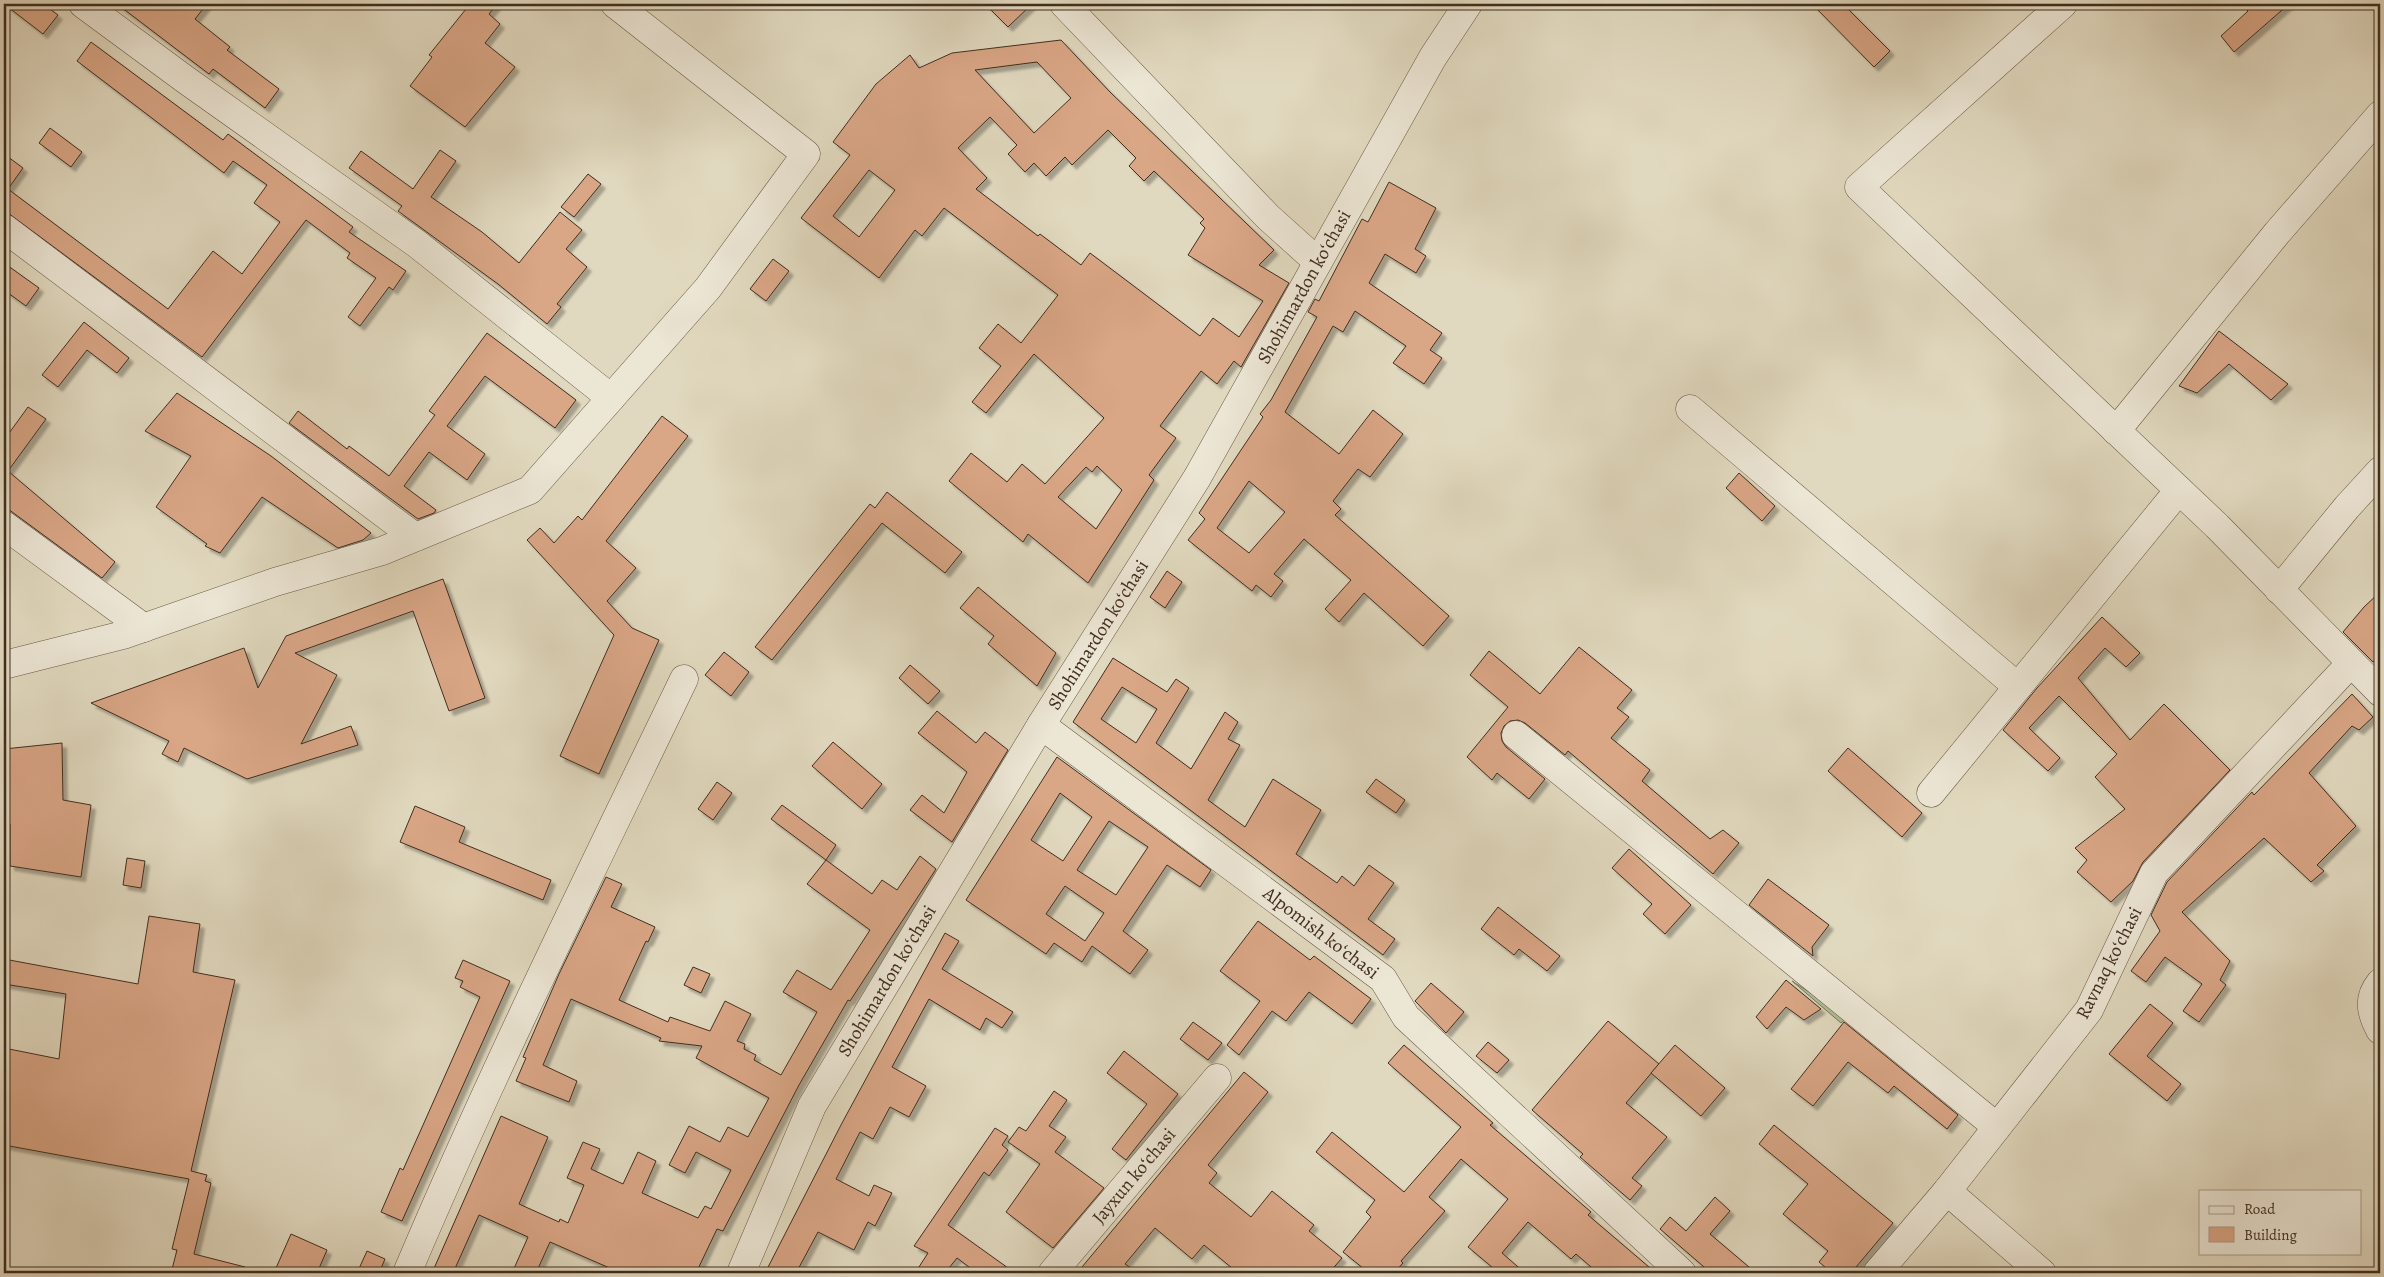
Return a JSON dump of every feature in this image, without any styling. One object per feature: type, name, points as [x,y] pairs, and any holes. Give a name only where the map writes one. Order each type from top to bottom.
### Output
[{"type":"street","points":[[83,4],[186,80],[417,244],[611,398]]},
{"type":"street","points":[[4,665],[123,635],[275,582],[382,551],[530,490],[708,288],[806,154],[615,4]]},
{"type":"street","points":[[1064,4],[1268,217],[1318,262]]},
{"type":"street","name":"Shohimardon koʻchasi","points":[[741,1273],[812,1106],[1041,725],[1197,478],[1433,56],[1468,4]]},
{"type":"street","points":[[2063,4],[1859,187],[2179,490],[2380,692]]},
{"type":"street","points":[[2116,431],[2277,233],[2380,115]]},
{"type":"street","points":[[4,228],[415,537]]},
{"type":"street","points":[[1690,409],[2018,686]]},
{"type":"street","points":[[2279,590],[2347,507],[2380,471]]},
{"type":"street","points":[[1931,793],[2179,490]]},
{"type":"street","points":[[4,525],[144,628]]},
{"type":"street","name":"Ravnaq koʻchasi","points":[[1878,1273],[1946,1191],[2089,1010],[2154,873],[2351,664]]},
{"type":"street","points":[[407,1273],[447,1178],[551,955],[684,679]]},
{"type":"street","name":"Alpomish koʻchasi","points":[[1041,725],[1383,979],[1406,1016],[1682,1273]]},
{"type":"street","points":[[1516,735],[1997,1127]]},
{"type":"street","points":[[2380,983],[2374,990],[2371,1002],[2372,1014],[2380,1030]]},
{"type":"street","name":"Jayxun koʻchasi","points":[[1052,1273],[1216,1078]]},
{"type":"street","points":[[1946,1191],[2042,1273]]},
{"type":"green space","points":[[1792,981],[1848,1017],[1841,1023]]},
{"type":"building","points":[[4,4],[43,4],[58,15],[43,34]]},
{"type":"building","points":[[117,4],[207,4],[195,19],[230,47],[227,50],[279,89],[265,108],[213,69],[209,74]]},
{"type":"building","points":[[470,4],[497,4],[489,14],[500,24],[485,43],[515,67],[465,127],[410,86],[432,57],[429,55]]},
{"type":"building","points":[[985,4],[1032,4],[1008,27]]},
{"type":"building","points":[[1812,4],[1843,4],[1890,51],[1874,67]]},
{"type":"building","points":[[2242,4],[2289,4],[2234,52],[2221,36],[2248,11]]},
{"type":"building","points":[[1061,40],[1110,92],[1274,250],[1259,265],[1289,283],[1241,367],[1234,361],[1217,384],[1201,371],[1160,426],[1176,438],[1149,475],[1154,480],[1088,583],[1028,534],[1023,542],[949,481],[971,453],[1007,482],[1022,464],[1045,484],[1104,418],[1034,354],[986,413],[972,402],[1001,366],[979,348],[998,324],[1021,343],[1058,295],[944,208],[922,236],[915,230],[879,278],[801,218],[850,155],[833,142],[876,84],[910,55],[919,68],[952,53]],"holes":[[[1037,62],[1071,98],[1034,133],[975,70]],[[990,117],[1017,145],[1008,154],[1025,172],[1034,163],[1046,176],[1065,157],[1072,165],[1108,130],[1136,158],[1129,166],[1144,181],[1154,171],[1204,219],[1200,223],[1205,228],[1188,255],[1263,301],[1239,337],[1213,318],[1200,336],[1090,253],[1081,265],[1040,234],[1038,236],[976,189],[987,178],[958,148]],[[869,170],[895,190],[859,237],[833,216]],[[1097,466],[1122,490],[1096,529],[1058,497],[1086,467],[1092,472]]]},
{"type":"building","points":[[91,42],[223,140],[228,134],[353,227],[349,232],[406,271],[393,290],[389,287],[360,326],[348,317],[376,278],[347,258],[350,253],[306,220],[202,357],[4,210],[4,154],[23,168],[8,189],[168,309],[213,251],[242,274],[280,222],[254,203],[267,185],[233,161],[224,173],[77,61]]},
{"type":"building","points":[[50,128],[82,152],[71,167],[39,143]]},
{"type":"building","points":[[440,150],[456,161],[431,197],[482,232],[519,263],[560,212],[582,230],[566,249],[587,267],[557,304],[561,307],[547,324],[498,284],[398,211],[402,206],[349,168],[361,151],[413,189]]},
{"type":"building","points":[[588,174],[601,184],[574,217],[561,207]]},
{"type":"building","points":[[1389,182],[1436,208],[1415,249],[1426,256],[1416,273],[1385,254],[1369,283],[1442,333],[1430,350],[1442,358],[1424,384],[1393,363],[1406,346],[1355,311],[1343,332],[1333,326],[1285,412],[1339,454],[1373,410],[1403,434],[1370,477],[1358,469],[1333,501],[1341,509],[1335,515],[1449,616],[1423,646],[1364,593],[1339,622],[1325,609],[1351,580],[1304,539],[1274,574],[1283,581],[1271,597],[1256,585],[1252,591],[1188,540],[1205,519],[1199,513],[1263,417],[1260,414],[1271,400],[1317,317],[1308,312],[1315,299],[1319,301],[1362,219],[1368,222]],"holes":[[[1249,481],[1285,512],[1249,553],[1217,528]]]},
{"type":"building","points":[[773,259],[789,271],[766,301],[750,289]]},
{"type":"building","points":[[4,263],[39,288],[26,306],[4,290]]},
{"type":"building","points":[[84,322],[129,358],[117,373],[87,350],[58,387],[42,375]]},
{"type":"building","points":[[2219,331],[2288,384],[2271,400],[2229,364],[2197,393],[2179,386]]},
{"type":"building","points":[[487,333],[576,400],[555,428],[485,376],[447,426],[485,454],[467,480],[429,452],[404,486],[436,510],[434,513],[418,519],[289,423],[298,411],[347,449],[349,446],[389,476],[435,415],[429,411]]},
{"type":"building","points":[[177,393],[271,456],[371,533],[363,540],[338,548],[262,497],[220,553],[205,546],[207,544],[156,507],[191,456],[145,431]]},
{"type":"building","points":[[28,407],[46,419],[8,471],[115,562],[102,578],[4,506],[4,440]]},
{"type":"building","points":[[662,416],[688,436],[606,541],[636,568],[607,601],[632,628],[659,640],[599,774],[560,756],[614,635],[527,540],[540,528],[554,543],[578,516],[582,520]]},
{"type":"building","points":[[1739,473],[1775,506],[1762,521],[1726,488]]},
{"type":"building","points":[[887,492],[962,552],[945,573],[882,523],[772,660],[755,647],[870,504],[875,508]]},
{"type":"building","points":[[1167,571],[1182,582],[1165,608],[1150,597]]},
{"type":"building","points":[[443,579],[485,698],[449,711],[413,611],[295,653],[337,675],[301,744],[351,726],[358,745],[247,779],[184,748],[178,762],[162,754],[169,741],[91,703],[244,648],[258,688],[286,636]]},
{"type":"building","points":[[978,587],[1056,653],[1037,686],[988,644],[994,636],[960,608]]},
{"type":"building","points":[[2380,592],[2380,654],[2373,662],[2343,632],[2364,607]]},
{"type":"building","points":[[2102,617],[2140,653],[2126,667],[2105,648],[2078,678],[2130,740],[2164,704],[2230,770],[2143,862],[2133,881],[2111,902],[2077,872],[2087,860],[2075,848],[2125,809],[2095,777],[2117,754],[2059,696],[2029,728],[2060,758],[2048,771],[2003,730],[2037,688]]},
{"type":"building","points":[[1579,647],[1632,690],[1617,708],[1629,717],[1611,738],[1650,770],[1642,781],[1710,839],[1723,830],[1739,843],[1713,874],[1568,751],[1565,755],[1525,723],[1518,720],[1510,721],[1504,726],[1501,733],[1502,741],[1506,747],[1545,779],[1529,799],[1497,773],[1492,780],[1467,757],[1508,707],[1470,675],[1489,651],[1540,694]]},
{"type":"building","points":[[724,652],[749,672],[731,696],[705,675]]},
{"type":"building","points":[[1113,658],[1167,692],[1176,679],[1189,688],[1156,743],[1191,769],[1225,712],[1238,722],[1228,739],[1240,745],[1208,800],[1245,827],[1273,779],[1321,810],[1296,854],[1337,883],[1342,876],[1354,886],[1369,865],[1394,883],[1368,919],[1395,939],[1383,955],[1073,722]],"holes":[[[1122,687],[1157,709],[1136,743],[1101,719]]]},
{"type":"building","points":[[910,665],[940,691],[928,704],[899,678]]},
{"type":"building","points":[[2352,694],[2373,717],[2359,730],[2352,726],[2309,773],[2356,826],[2317,865],[2324,871],[2311,882],[2264,838],[2182,912],[2230,961],[2220,980],[2226,985],[2199,1022],[2183,1011],[2202,984],[2165,957],[2146,982],[2131,971],[2160,931],[2151,915],[2167,882],[2252,792],[2254,795]]},
{"type":"building","points":[[937,711],[976,743],[985,732],[1008,750],[952,842],[910,810],[922,795],[944,813],[967,772],[918,733]]},
{"type":"building","points":[[833,742],[882,784],[862,809],[812,766]]},
{"type":"building","points":[[62,743],[63,800],[91,805],[81,877],[10,866],[10,824],[4,824],[4,749]]},
{"type":"building","points":[[1848,748],[1922,813],[1902,837],[1828,771]]},
{"type":"building","points":[[1057,757],[1211,870],[1200,887],[1167,865],[1123,931],[1148,950],[1130,974],[1092,946],[1082,962],[1054,943],[1046,954],[966,900]],"holes":[[[1060,793],[1092,817],[1063,861],[1031,840]],[[1109,821],[1148,847],[1116,895],[1077,870]],[[1065,886],[1104,913],[1085,941],[1046,914]]]},
{"type":"building","points":[[1376,779],[1405,800],[1396,813],[1366,792]]},
{"type":"building","points":[[717,782],[732,793],[713,820],[698,809]]},
{"type":"building","points":[[782,805],[836,845],[826,860],[771,819]]},
{"type":"building","points":[[415,806],[465,827],[459,842],[551,880],[543,900],[400,842]]},
{"type":"building","points":[[1629,849],[1691,905],[1665,934],[1643,914],[1652,904],[1612,868]]},
{"type":"building","points":[[920,856],[936,869],[850,1001],[848,1000],[799,1085],[723,1231],[717,1229],[696,1273],[621,1273],[550,1242],[536,1273],[512,1273],[528,1237],[479,1215],[453,1273],[432,1273],[501,1116],[548,1137],[519,1204],[559,1222],[560,1219],[568,1223],[584,1185],[567,1178],[583,1142],[600,1149],[591,1169],[623,1184],[638,1152],[656,1161],[642,1193],[698,1218],[705,1206],[711,1209],[731,1170],[696,1152],[685,1173],[669,1165],[689,1126],[720,1142],[728,1127],[748,1137],[769,1098],[696,1058],[702,1046],[659,1041],[661,1038],[571,999],[543,1065],[577,1081],[569,1102],[516,1081],[526,1058],[523,1057],[559,974],[606,877],[622,884],[611,907],[655,927],[648,942],[646,941],[619,1000],[668,1022],[670,1017],[710,1031],[725,1001],[751,1014],[737,1041],[745,1044],[744,1049],[756,1055],[754,1060],[781,1075],[817,1012],[783,992],[797,970],[831,990],[870,930],[807,884],[826,860],[872,894],[882,880],[897,890]]},
{"type":"building","points":[[127,858],[145,861],[141,888],[123,885]]},
{"type":"building","points":[[1768,879],[1829,925],[1812,947],[1813,956],[1749,905]]},
{"type":"building","points":[[1498,907],[1560,956],[1547,971],[1519,949],[1514,955],[1481,929]]},
{"type":"building","points":[[149,916],[200,924],[193,972],[235,980],[191,1171],[207,1175],[205,1181],[211,1183],[194,1254],[245,1267],[245,1273],[171,1273],[177,1250],[172,1249],[189,1179],[4,1145],[4,1048],[59,1059],[66,994],[4,984],[4,959],[138,984]]},
{"type":"building","points":[[1258,921],[1310,960],[1314,956],[1371,999],[1352,1024],[1309,992],[1286,1021],[1272,1011],[1239,1055],[1227,1045],[1260,1001],[1220,971]]},
{"type":"building","points":[[945,933],[959,941],[942,969],[1013,1012],[1002,1028],[986,1018],[980,1030],[929,999],[892,1067],[926,1086],[909,1117],[890,1107],[873,1139],[860,1132],[836,1179],[869,1196],[874,1185],[892,1193],[875,1226],[868,1222],[854,1250],[818,1232],[796,1273],[765,1273],[842,1123]]},
{"type":"building","points":[[463,960],[510,981],[402,1221],[381,1212],[400,1168],[403,1170],[480,997],[460,987],[463,981],[455,978]]},
{"type":"building","points":[[693,967],[710,974],[701,993],[684,985]]},
{"type":"building","points":[[1786,980],[1821,1009],[1804,1020],[1786,1007],[1767,1029],[1756,1017]]},
{"type":"building","points":[[1431,983],[1464,1012],[1446,1033],[1415,1001]]},
{"type":"building","points":[[2150,1004],[2173,1023],[2147,1056],[2181,1084],[2167,1101],[2109,1054]]},
{"type":"building","points":[[1608,1021],[1659,1064],[1626,1103],[1667,1137],[1632,1178],[1642,1186],[1630,1200],[1580,1157],[1583,1154],[1532,1110]]},
{"type":"building","points":[[1193,1022],[1222,1043],[1208,1060],[1180,1039]]},
{"type":"building","points":[[1844,1022],[1958,1115],[1947,1129],[1894,1086],[1888,1093],[1848,1062],[1813,1106],[1791,1089]]},
{"type":"building","points":[[1488,1042],[1509,1060],[1497,1073],[1476,1056]]},
{"type":"building","points":[[1404,1045],[1493,1123],[1490,1125],[1591,1212],[1588,1215],[1656,1273],[1598,1273],[1576,1254],[1571,1259],[1528,1222],[1502,1253],[1525,1273],[1499,1273],[1468,1247],[1508,1199],[1461,1159],[1429,1197],[1445,1211],[1401,1261],[1403,1263],[1394,1273],[1369,1273],[1343,1252],[1371,1217],[1366,1212],[1375,1200],[1316,1152],[1332,1132],[1404,1192],[1461,1127],[1388,1063]]},
{"type":"building","points":[[1675,1045],[1725,1088],[1701,1116],[1651,1073]]},
{"type":"building","points":[[1124,1051],[1178,1094],[1126,1160],[1112,1149],[1147,1104],[1107,1073]]},
{"type":"building","points":[[1244,1072],[1268,1092],[1208,1165],[1217,1173],[1209,1183],[1251,1217],[1272,1191],[1314,1225],[1309,1231],[1342,1258],[1329,1273],[1238,1273],[1204,1245],[1192,1259],[1155,1228],[1125,1264],[1138,1273],[1077,1273]]},
{"type":"building","points":[[1054,1091],[1067,1100],[1049,1126],[1066,1137],[1055,1152],[1104,1188],[1053,1248],[1006,1212],[1040,1164],[1008,1142],[1019,1127],[1026,1131]]},
{"type":"building","points":[[1774,1125],[1893,1223],[1851,1273],[1832,1273],[1819,1262],[1828,1251],[1783,1214],[1808,1184],[1759,1144]]},
{"type":"building","points":[[995,1128],[1008,1136],[1002,1145],[1008,1150],[989,1176],[984,1172],[948,1225],[1015,1273],[977,1273],[957,1258],[945,1273],[915,1273],[928,1253],[914,1246]]},
{"type":"building","points":[[1715,1197],[1730,1211],[1710,1234],[1756,1273],[1711,1273],[1660,1229],[1670,1217],[1686,1231]]},
{"type":"building","points":[[291,1234],[327,1250],[317,1273],[289,1273],[276,1268]]},
{"type":"building","points":[[367,1251],[385,1259],[379,1273],[357,1273]]}]
